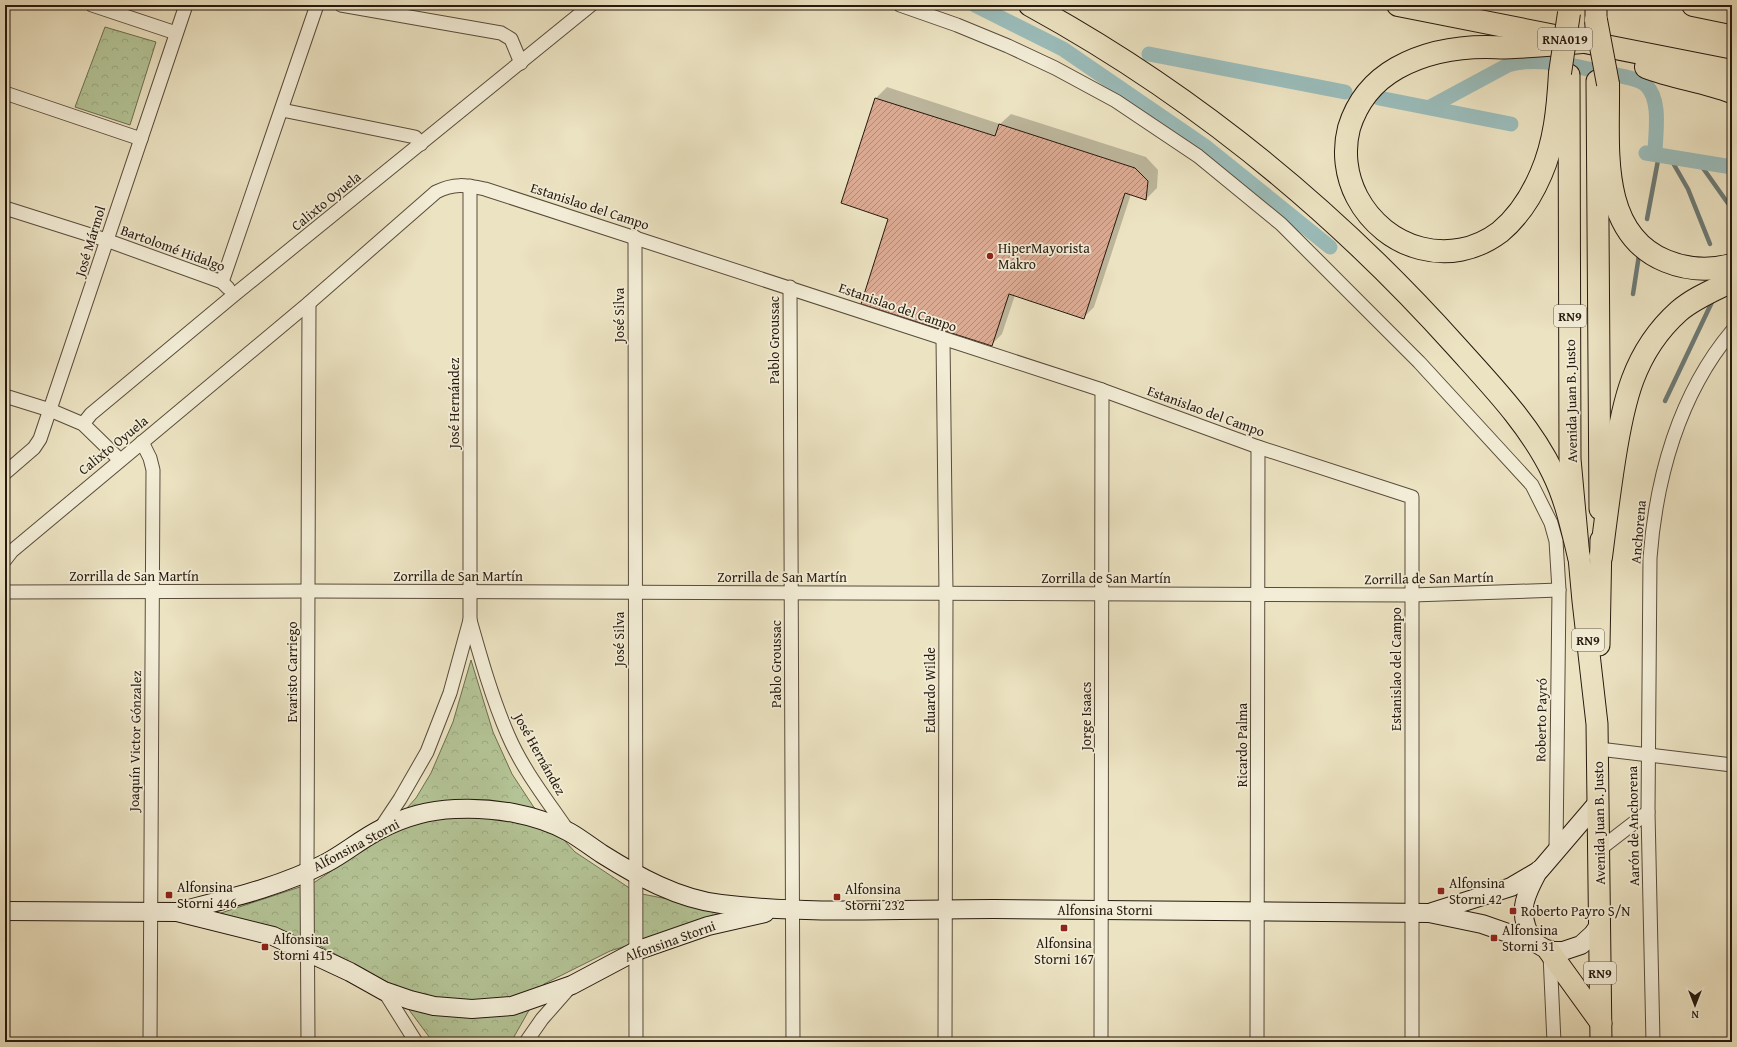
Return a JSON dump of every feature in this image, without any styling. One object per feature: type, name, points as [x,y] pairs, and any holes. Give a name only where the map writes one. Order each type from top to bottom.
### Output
[{"type":"highway","points":[[1030,5],[1120,57],[1173,92],[1234,137],[1318,209],[1398,285],[1488,381],[1541,450],[1554,473],[1564,499],[1579,557]]},
{"type":"highway","name":"RNA019","points":[[1398,5],[1584,43],[1732,71]]},
{"type":"highway","points":[[1693,5],[1732,13]]},
{"type":"highway","points":[[1569,8],[1565,74],[1549,155],[1541,175],[1523,207],[1500,231],[1487,240],[1471,246],[1436,251],[1420,249],[1404,243],[1378,227],[1361,205],[1349,179],[1346,151],[1352,117],[1371,88],[1383,77],[1416,59],[1461,48],[1512,48],[1584,43],[1664,74],[1695,80],[1732,92]]},
{"type":"highway","points":[[1597,11],[1610,180],[1616,204],[1626,227],[1633,237],[1649,252],[1671,263],[1696,269],[1709,270],[1732,265]]},
{"type":"highway","points":[[1601,557],[1624,406],[1637,367],[1655,338],[1680,311],[1695,300],[1732,281]]},
{"type":"main road","name":"Avenida Juan B. Justo","points":[[1565,74],[1570,440],[1579,557],[1597,724]]},
{"type":"main road","name":"Avenida Juan B. Justo","points":[[1601,1032],[1600,849],[1597,724],[1601,557],[1597,321],[1602,83]]},
{"type":"main road","points":[[1542,946],[1601,1032]]},
{"type":"street","points":[[92,5],[176,32]]},
{"type":"street","name":"José Mármol","points":[[5,473],[34,448],[40,439],[186,5]]},
{"type":"street","points":[[222,282],[317,5]]},
{"type":"street","points":[[341,5],[501,33],[511,39],[521,63]]},
{"type":"street","name":"Calixto Oyuela","points":[[83,424],[91,414],[234,295],[521,63],[590,5]]},
{"type":"street","name":"Roberto Payró","points":[[900,5],[957,25],[1008,46],[1055,68],[1116,101],[1198,156],[1281,224],[1419,362],[1532,485],[1551,523],[1556,540],[1559,590],[1556,849]]},
{"type":"street","points":[[5,93],[141,139]]},
{"type":"street","points":[[282,110],[415,138],[421,144]]},
{"type":"street","name":"Calixto Oyuela","points":[[5,560],[12,551],[309,303],[436,192],[449,186],[470,186]]},
{"type":"street","name":"Estanislao del Campo","points":[[470,186],[485,189],[790,287],[1102,390],[1258,447],[1412,497],[1412,595],[1420,913],[1412,1042]]},
{"type":"street","name":"José Hernández","points":[[380,829],[414,776],[433,738],[450,693],[470,620],[470,186]]},
{"type":"street","name":"Bartolomé Hidalgo","points":[[5,208],[106,240],[222,282],[234,295]]},
{"type":"street","name":"José Silva","points":[[635,237],[636,1042]]},
{"type":"street","name":"Pablo Groussac","points":[[790,287],[791,593],[787,910],[793,1042]]},
{"type":"street","name":"Evaristo Carriego","points":[[308,1042],[307,871],[309,303]]},
{"type":"street","name":"Anchorena","points":[[1648,754],[1650,558],[1652,528],[1661,480],[1690,396],[1702,372],[1732,331]]},
{"type":"street","name":"Eduardo Wilde","points":[[943,338],[946,593],[945,1042]]},
{"type":"street","name":"Jorge Isaacs","points":[[1101,1042],[1102,390]]},
{"type":"street","points":[[5,396],[50,410],[83,424],[120,460]]},
{"type":"street","name":"Joaquín Victor Gónzalez","points":[[142,442],[150,458],[152,470],[149,911],[150,1042]]},
{"type":"street","name":"Ricardo Palma","points":[[1257,1042],[1258,447]]},
{"type":"street","name":"Zorrilla de San Martín","points":[[5,592],[309,591],[1412,595],[1559,590]]},
{"type":"street","name":"José Hernández","points":[[470,620],[492,693],[509,737],[534,781],[568,832]]},
{"type":"street","points":[[1598,749],[1732,765]]},
{"type":"street","name":"Aarón de Anchorena","points":[[1648,754],[1653,1042]]},
{"type":"street","name":"Alfonsina Storni","points":[[1420,913],[1511,887],[1540,870],[1556,849],[1599,801]]},
{"type":"street","name":"Alfonsina Storni","points":[[177,912],[236,896],[325,864],[380,829],[408,818],[430,812],[480,809],[514,814],[541,821],[568,832],[636,874],[670,890],[717,904],[787,910],[1101,909],[1420,913],[1482,924],[1542,946]]},
{"type":"street","points":[[1600,849],[1648,812]]},
{"type":"street","points":[[1540,870],[1524,901],[1525,925],[1542,946],[1554,1042]]},
{"type":"street","name":"Alfonsina Storni","points":[[5,911],[177,912],[273,936],[308,951],[384,991],[434,1006],[472,1010],[512,1006],[572,985],[636,950],[708,926],[787,910]]},
{"type":"street","points":[[1542,946],[1563,952],[1581,945],[1593,934],[1600,924]]},
{"type":"street","points":[[526,1042],[542,1019],[572,985]]},
{"type":"street","points":[[384,991],[416,1042]]},
{"type":"green space","points":[[105,27],[156,42],[130,125],[75,107]]},
{"type":"green space","points":[[471,660],[493,732],[512,774],[533,806],[575,852],[637,893],[734,912],[610,951],[544,984],[511,1042],[433,1042],[389,983],[311,941],[218,914],[315,882],[380,838],[416,798],[431,773],[453,722]]},
{"type":"building","name":"HiperMayorista Makro","points":[[875,98],[995,136],[999,124],[1135,168],[1148,181],[1146,200],[1125,193],[1084,319],[1009,294],[992,346],[861,304],[888,219],[841,203]]},
{"type":"waterway","points":[[975,5],[1063,49],[1206,147],[1330,247]]},
{"type":"waterway","points":[[1149,54],[1345,92]]},
{"type":"waterway","points":[[1430,107],[1508,65],[1521,62],[1551,62],[1626,77],[1641,82],[1646,85],[1651,92],[1656,109],[1655,154]]},
{"type":"waterway","points":[[1379,98],[1511,124]]},
{"type":"waterway","points":[[1646,153],[1732,167]]},
{"type":"waterway","points":[[1647,219],[1659,155]]},
{"type":"waterway","points":[[1669,156],[1688,189],[1710,244]]},
{"type":"waterway","points":[[1698,161],[1732,209]]},
{"type":"waterway","points":[[1633,294],[1639,255]]},
{"type":"waterway","points":[[1665,401],[1712,302]]},
{"type":"place","name":"HiperMayorista Makro","points":[[990,256]]},
{"type":"place","name":"Alfonsina Storni 42","points":[[1441,891]]},
{"type":"place","name":"Alfonsina Storni 446","points":[[169,895]]},
{"type":"place","name":"Alfonsina Storni 232","points":[[837,897]]},
{"type":"place","name":"Roberto Payro S/N","points":[[1513,911]]},
{"type":"place","name":"Alfonsina Storni 167","points":[[1064,928]]},
{"type":"place","name":"Alfonsina Storni 31","points":[[1494,938]]},
{"type":"place","name":"Alfonsina Storni 415","points":[[265,947]]}]
